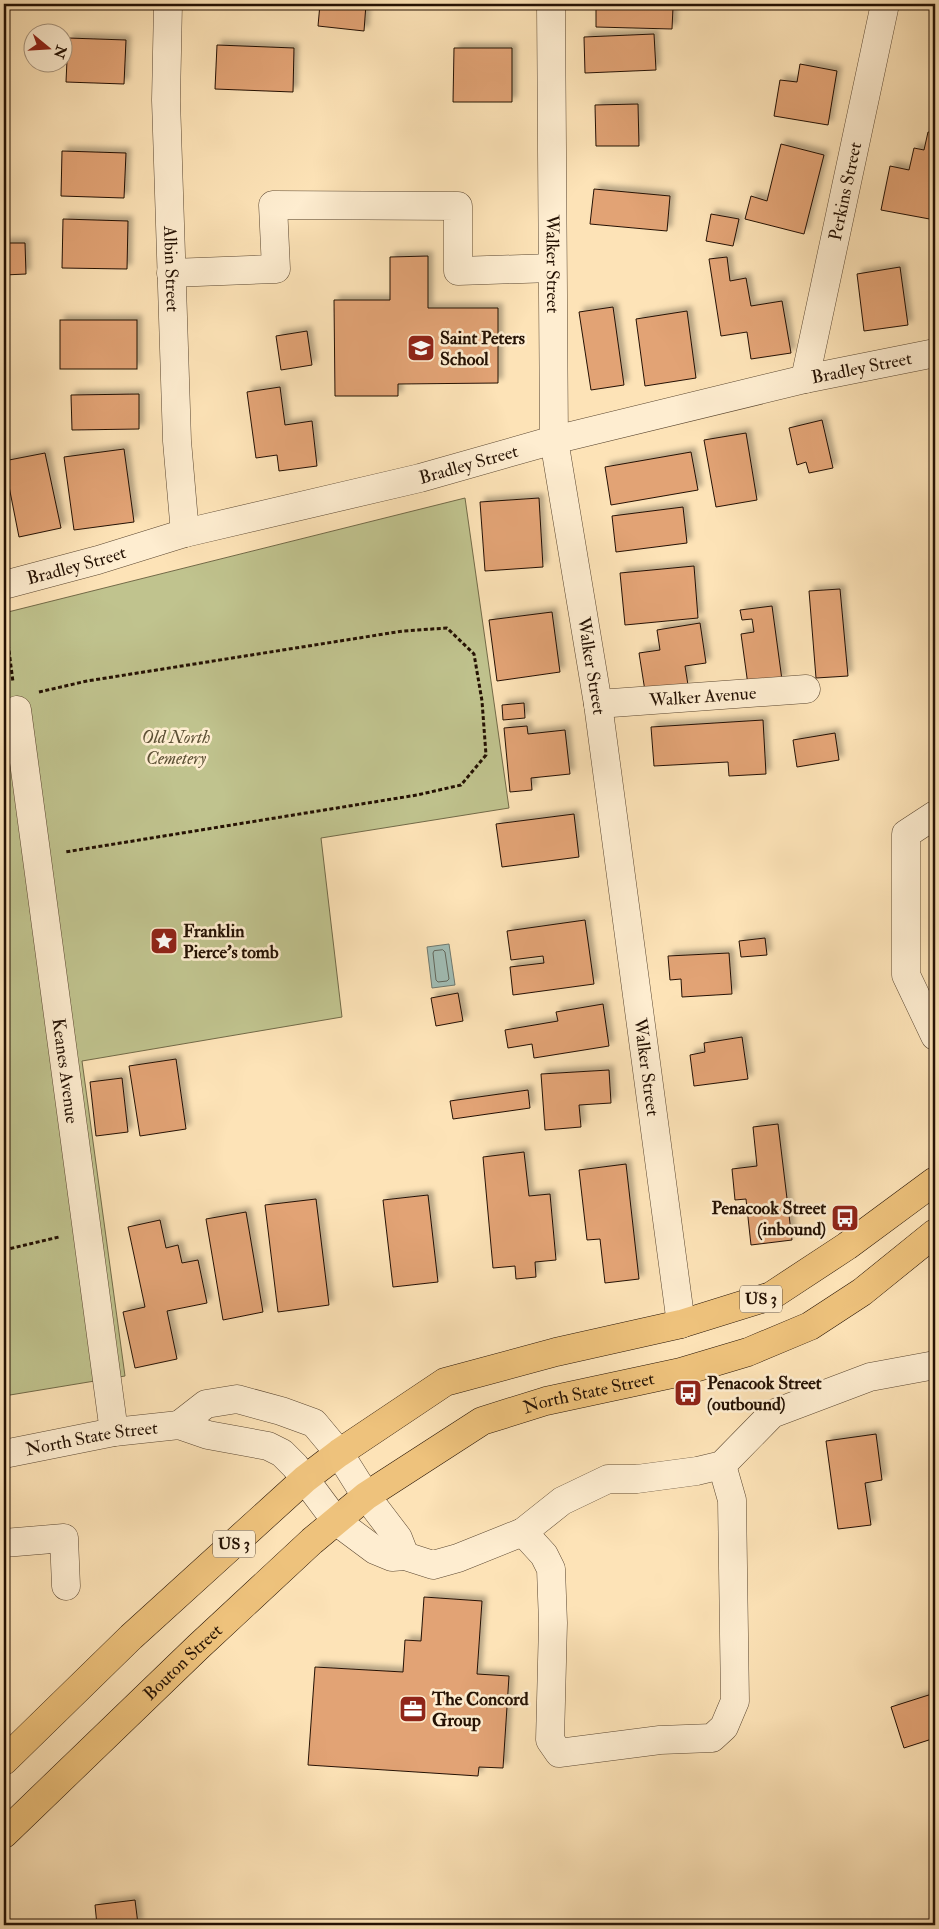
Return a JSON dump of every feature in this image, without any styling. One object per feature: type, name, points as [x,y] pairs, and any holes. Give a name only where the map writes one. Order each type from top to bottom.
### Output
[{"type":"main road","name":"US 3","points":[[4,1762],[131,1637],[305,1479],[445,1382],[556,1352],[681,1324],[771,1296],[847,1246],[935,1181]]},
{"type":"main road","name":"North State Street","points":[[366,1496],[482,1421],[546,1401],[681,1372],[748,1352],[810,1326],[862,1292],[935,1233]]},
{"type":"main road","name":"Bouton Street","points":[[4,1834],[198,1647],[312,1541],[366,1496]]},
{"type":"street","name":"Albin Street","points":[[168,4],[166,100],[171,273],[177,441],[185,533]]},
{"type":"street","name":"Walker Street","points":[[551,4],[554,440],[598,704],[681,1324]]},
{"type":"street","name":"Perkins Street","points":[[806,379],[885,4]]},
{"type":"street","points":[[171,273],[276,269],[273,205],[458,206],[458,271],[552,268]]},
{"type":"street","name":"Bradley Street","points":[[4,585],[98,560],[185,533],[420,478],[554,440],[806,379],[935,353]]},
{"type":"street","name":"Walker Avenue","points":[[598,704],[806,689]]},
{"type":"street","name":"Keanes Avenue","points":[[17,710],[114,1432]]},
{"type":"street","points":[[935,814],[906,834],[906,975],[935,1036]]},
{"type":"street","points":[[523,1532],[544,1555],[551,1569],[553,1623],[550,1740],[559,1753],[660,1740],[712,1738],[724,1728],[735,1701],[732,1500],[722,1465],[772,1414],[870,1376],[935,1365]]},
{"type":"street","name":"North State Street","points":[[180,1425],[206,1404],[237,1399],[281,1411],[314,1423],[339,1454],[366,1496]]},
{"type":"street","name":"North State Street","points":[[4,1454],[114,1432],[180,1425],[208,1435],[268,1446],[282,1453],[305,1479],[336,1521],[375,1550],[392,1557],[404,1556],[434,1565],[458,1558],[523,1532],[562,1501],[608,1479],[637,1479],[697,1471],[722,1465]]},
{"type":"street","points":[[366,1496],[398,1538],[404,1556]]},
{"type":"street","points":[[4,1543],[64,1538],[66,1586]]},
{"type":"path","points":[[4,611],[17,710]]},
{"type":"path","points":[[4,867],[69,851],[416,795],[461,785],[486,755],[482,701],[474,654],[447,628],[403,631],[88,681],[28,694],[17,710]]},
{"type":"path","points":[[4,1250],[88,1231]]},
{"type":"green space","name":"Old North Cemetery","points":[[465,498],[509,808],[321,838],[342,1017],[82,1061],[125,1376],[4,1396],[4,613]]},
{"type":"water","points":[[449,944],[455,985],[432,988],[427,947]]},
{"type":"building","points":[[320,4],[366,4],[364,31],[318,26]]},
{"type":"building","points":[[522,4],[522,6],[461,5]]},
{"type":"building","points":[[596,4],[654,4],[654,7],[673,7],[672,29],[596,27]]},
{"type":"building","points":[[654,34],[656,70],[585,73],[584,37]]},
{"type":"building","points":[[72,38],[126,40],[124,84],[66,82],[66,72],[72,72]]},
{"type":"building","points":[[217,45],[294,48],[293,92],[215,89]]},
{"type":"building","points":[[454,48],[512,48],[512,102],[453,102]]},
{"type":"building","points":[[800,64],[837,71],[828,125],[774,116],[780,80],[797,82]]},
{"type":"building","points":[[638,104],[639,146],[596,146],[595,105]]},
{"type":"building","points":[[928,132],[935,133],[935,220],[881,210],[890,166],[909,170],[914,148],[924,150]]},
{"type":"building","points":[[781,144],[824,155],[804,234],[745,219],[751,196],[767,201]]},
{"type":"building","points":[[62,151],[126,153],[124,198],[61,196]]},
{"type":"building","points":[[594,189],[670,196],[667,231],[590,224]]},
{"type":"building","points":[[711,214],[739,219],[733,246],[706,241]]},
{"type":"building","points":[[63,219],[128,221],[127,269],[62,268]]},
{"type":"building","points":[[4,243],[25,243],[26,274],[4,275]]},
{"type":"building","points":[[428,256],[428,308],[498,308],[498,383],[398,384],[398,396],[335,396],[334,300],[390,300],[390,257]]},
{"type":"building","points":[[727,257],[730,281],[746,278],[751,306],[782,301],[791,353],[751,359],[747,332],[721,336],[709,259]]},
{"type":"building","points":[[900,267],[908,325],[864,331],[857,274]]},
{"type":"building","points":[[613,307],[624,385],[591,390],[579,312]]},
{"type":"building","points":[[687,311],[696,378],[645,386],[636,319]]},
{"type":"building","points":[[60,320],[137,320],[137,369],[60,369]]},
{"type":"building","points":[[307,331],[312,365],[281,370],[276,336]]},
{"type":"building","points":[[280,387],[285,425],[312,421],[317,466],[279,471],[277,455],[256,458],[247,392]]},
{"type":"building","points":[[139,394],[139,429],[72,430],[71,395]]},
{"type":"building","points":[[822,420],[833,468],[809,473],[806,462],[797,465],[789,428]]},
{"type":"building","points":[[746,433],[757,500],[716,507],[704,440]]},
{"type":"building","points":[[124,449],[134,522],[74,530],[64,457]]},
{"type":"building","points":[[691,452],[698,490],[611,505],[605,467]]},
{"type":"building","points":[[45,453],[61,528],[19,537],[4,461]]},
{"type":"building","points":[[539,498],[543,567],[485,571],[480,502]]},
{"type":"building","points":[[683,507],[687,543],[616,552],[612,516]]},
{"type":"building","points":[[694,566],[698,618],[625,625],[620,573]]},
{"type":"building","points":[[840,589],[848,676],[816,678],[809,591]]},
{"type":"building","points":[[772,606],[782,680],[748,685],[741,634],[754,632],[752,619],[742,620],[740,610]]},
{"type":"building","points":[[552,612],[560,672],[497,681],[489,620]]},
{"type":"building","points":[[700,623],[706,663],[685,666],[688,685],[645,691],[639,653],[660,650],[657,630]]},
{"type":"building","points":[[524,703],[525,718],[503,720],[502,705]]},
{"type":"building","points":[[763,720],[766,774],[729,776],[728,762],[654,766],[651,727]]},
{"type":"building","points":[[527,726],[528,734],[565,730],[570,774],[531,778],[532,790],[510,792],[504,728]]},
{"type":"building","points":[[835,733],[839,760],[797,767],[793,740]]},
{"type":"building","points":[[574,814],[579,857],[502,867],[496,824]]},
{"type":"building","points":[[585,920],[594,984],[513,995],[510,967],[544,963],[543,956],[511,960],[507,931]]},
{"type":"building","points":[[765,938],[767,955],[741,957],[739,941]]},
{"type":"building","points":[[729,953],[732,994],[682,997],[681,979],[670,980],[668,956]]},
{"type":"building","points":[[458,993],[463,1021],[436,1026],[431,998]]},
{"type":"building","points":[[603,1004],[609,1046],[534,1058],[532,1044],[508,1048],[505,1030],[558,1021],[556,1012]]},
{"type":"building","points":[[742,1037],[748,1079],[694,1086],[690,1055],[705,1052],[704,1043]]},
{"type":"building","points":[[176,1059],[186,1129],[140,1136],[129,1066]]},
{"type":"building","points":[[609,1070],[611,1103],[579,1105],[581,1127],[545,1130],[541,1074]]},
{"type":"building","points":[[122,1078],[128,1132],[96,1136],[90,1082]]},
{"type":"building","points":[[528,1090],[530,1108],[453,1119],[450,1101]]},
{"type":"building","points":[[778,1124],[792,1240],[751,1245],[746,1199],[735,1200],[732,1169],[757,1166],[753,1127]]},
{"type":"building","points":[[524,1152],[529,1196],[550,1194],[556,1260],[535,1262],[536,1277],[516,1279],[515,1266],[493,1268],[483,1157]]},
{"type":"building","points":[[626,1164],[639,1279],[605,1283],[600,1239],[587,1240],[579,1170]]},
{"type":"building","points":[[428,1195],[438,1282],[393,1287],[383,1200]]},
{"type":"building","points":[[316,1199],[329,1305],[278,1312],[265,1205]]},
{"type":"building","points":[[246,1212],[263,1312],[223,1320],[206,1219]]},
{"type":"building","points":[[160,1220],[166,1248],[178,1245],[182,1263],[198,1260],[207,1303],[167,1311],[177,1359],[135,1368],[123,1312],[145,1307],[128,1227]]},
{"type":"building","points":[[876,1434],[882,1480],[865,1483],[871,1525],[838,1529],[826,1441]]},
{"type":"building","points":[[424,1597],[482,1601],[477,1674],[509,1676],[503,1768],[479,1767],[478,1776],[308,1765],[315,1667],[403,1672],[405,1640],[421,1641]]},
{"type":"building","points":[[935,1693],[935,1738],[904,1748],[891,1707]]},
{"type":"building","points":[[135,1900],[138,1924],[97,1925],[95,1905]]},
{"type":"place","name":"Saint Peters School","points":[[421,348]]},
{"type":"place","name":"Franklin Pierce's tomb","points":[[164,941]]},
{"type":"place","name":"Penacook Street (inbound)","points":[[845,1218]]},
{"type":"place","name":"Penacook Street (outbound)","points":[[688,1393]]},
{"type":"place","name":"The Concord Group","points":[[413,1709]]}]
